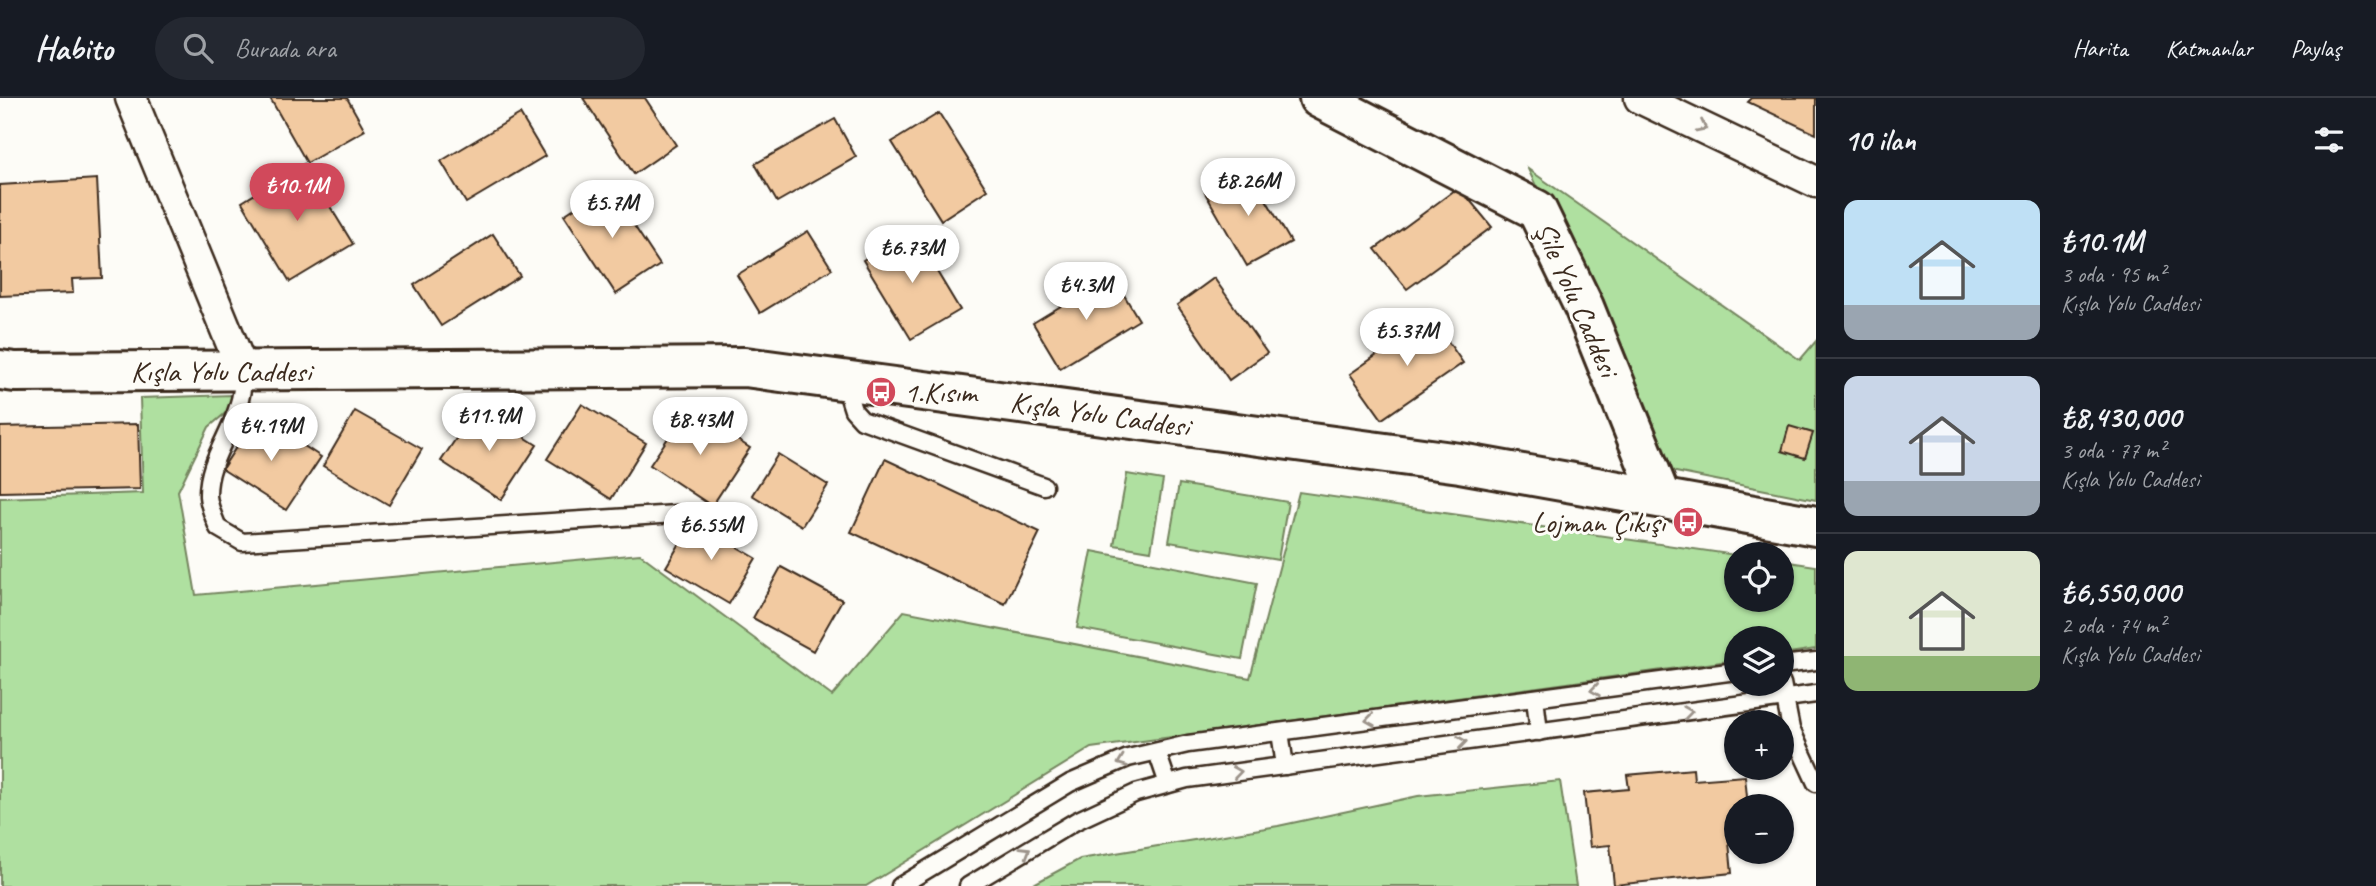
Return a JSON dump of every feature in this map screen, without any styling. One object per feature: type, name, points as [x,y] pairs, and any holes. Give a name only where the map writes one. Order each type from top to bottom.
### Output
[{"type":"street","points":[[131,98],[243,371]]},
{"type":"street","name":"Şile Yolu Caddesi","points":[[1319,98],[1537,211],[1584,307],[1661,498]]},
{"type":"street","points":[[1640,98],[1816,182]]},
{"type":"street","name":"Kışla Yolu Caddesi","points":[[0,370],[745,367],[1460,463],[1816,526]]},
{"type":"lane","points":[[243,371],[244,394],[209,478],[208,500],[218,528],[242,542],[676,514]]},
{"type":"lane","points":[[843,380],[853,410],[862,420],[1044,486]]},
{"type":"lane","points":[[1794,664],[1816,661]]},
{"type":"lane","points":[[900,886],[1070,783],[1128,758],[1188,744],[1724,673]]},
{"type":"lane","points":[[1794,692],[1816,694]]},
{"type":"lane","points":[[968,886],[1076,821],[1136,793],[1168,784],[1539,732],[1753,696]]},
{"type":"lane","points":[[1784,696],[1791,729],[1816,783]]},
{"type":"lane","points":[[1535,698],[1539,732]]},
{"type":"lane","points":[[1280,732],[1285,766]]},
{"type":"lane","points":[[1157,752],[1168,784]]},
{"type":"green space","points":[[1528,169],[1800,360],[1816,341],[1816,500],[1671,471]]},
{"type":"green space","points":[[232,395],[228,411],[209,427],[178,491],[196,595],[640,554],[832,696],[904,611],[1250,678],[1299,492],[1724,553],[1724,612],[1794,612],[1794,563],[1816,566],[1816,649],[1794,652],[1794,626],[1724,626],[1724,662],[1091,748],[866,886],[0,886],[0,498],[143,493],[140,398]]},
{"type":"green space","points":[[1127,474],[1163,480],[1151,551],[1114,545]]},
{"type":"green space","points":[[1179,484],[1288,502],[1278,560],[1169,542]]},
{"type":"green space","points":[[1092,551],[1257,583],[1242,659],[1077,628]]},
{"type":"green space","points":[[1560,781],[1576,886],[1030,886],[1080,859],[1278,826],[1418,796]]},
{"type":"building","points":[[270,98],[347,98],[365,130],[307,163]]},
{"type":"building","points":[[583,98],[645,98],[676,145],[634,174]]},
{"type":"building","points":[[1752,98],[1816,98],[1816,134],[1748,102]]},
{"type":"building","points":[[939,113],[987,190],[941,220],[892,142]]},
{"type":"building","points":[[520,114],[545,156],[466,203],[441,161]]},
{"type":"building","points":[[835,119],[856,157],[777,202],[755,164]]},
{"type":"building","points":[[304,164],[353,244],[290,282],[242,202]]},
{"type":"building","points":[[1248,169],[1291,242],[1247,266],[1205,193]]},
{"type":"building","points":[[97,179],[102,278],[72,279],[73,293],[0,296],[0,185]]},
{"type":"building","points":[[608,186],[660,265],[616,294],[564,215]]},
{"type":"building","points":[[1459,187],[1492,227],[1407,289],[1375,249]]},
{"type":"building","points":[[912,230],[960,310],[911,339],[863,260]]},
{"type":"building","points":[[808,231],[832,269],[760,313],[737,275]]},
{"type":"building","points":[[493,234],[520,276],[441,326],[414,285]]},
{"type":"building","points":[[1112,275],[1139,320],[1060,368],[1033,323]]},
{"type":"building","points":[[1214,278],[1267,353],[1229,380],[1177,305]]},
{"type":"building","points":[[1431,317],[1463,363],[1382,419],[1350,374]]},
{"type":"building","points":[[582,404],[646,443],[611,499],[547,459]]},
{"type":"building","points":[[477,407],[537,445],[501,500],[441,461]]},
{"type":"building","points":[[688,408],[750,448],[712,506],[650,465]]},
{"type":"building","points":[[355,411],[422,449],[389,505],[323,466]]},
{"type":"building","points":[[257,415],[321,457],[286,510],[222,469]]},
{"type":"building","points":[[138,424],[140,489],[0,492],[0,427]]},
{"type":"building","points":[[1789,426],[1813,433],[1805,458],[1782,451]]},
{"type":"building","points":[[778,454],[828,485],[802,526],[752,495]]},
{"type":"building","points":[[885,459],[1040,532],[1005,604],[851,532]]},
{"type":"building","points":[[693,521],[756,558],[729,604],[666,567]]},
{"type":"building","points":[[781,567],[842,600],[813,651],[753,618]]},
{"type":"building","points":[[1693,769],[1694,780],[1724,778],[1724,780],[1745,780],[1747,794],[1724,794],[1724,864],[1731,864],[1732,873],[1614,885],[1610,845],[1590,847],[1584,793],[1629,789],[1627,775]]},
{"type":"place","name":"1.Kısım","points":[[881,392]]},
{"type":"place","name":"Lojman Çıkışı","points":[[1688,522]]}]
